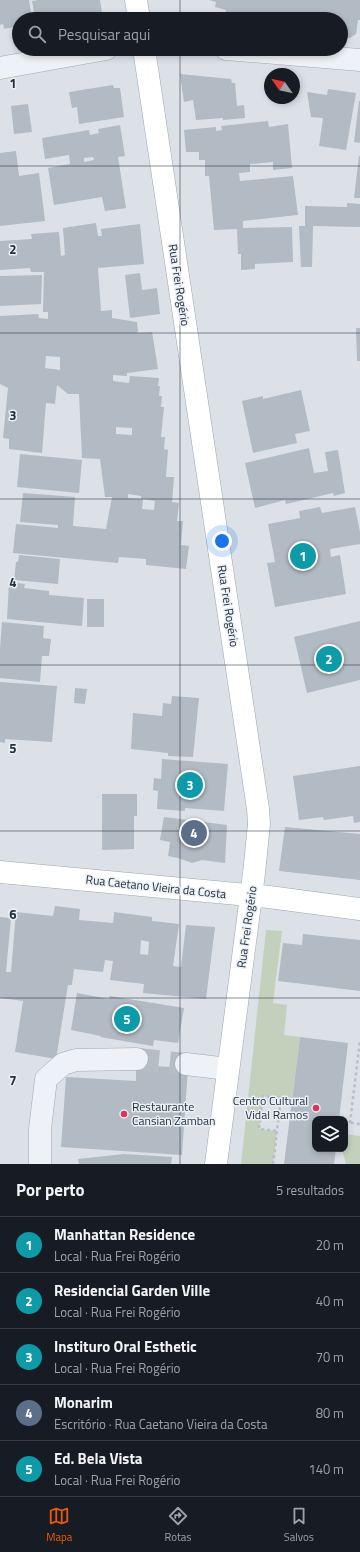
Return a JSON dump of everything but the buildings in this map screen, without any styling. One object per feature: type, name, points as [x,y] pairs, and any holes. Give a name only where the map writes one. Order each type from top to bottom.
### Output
[{"type":"main road","points":[[136,0],[138,12]]},
{"type":"main road","name":"Rua Frei Rogério","points":[[145,56],[258,809],[257,841],[251,896],[216,1164]]},
{"type":"main road","name":"Rua Caetano Vieira da Costa","points":[[0,872],[251,896],[360,909]]},
{"type":"street","points":[[0,68],[67,56]]},
{"type":"street","points":[[311,56],[360,60]]},
{"type":"street","points":[[40,1164],[40,1129],[46,1079],[63,1064],[76,1060],[137,1059]]},
{"type":"street","points":[[186,1064],[228,1069]]},
{"type":"path","points":[[360,1040],[350,1123],[360,1124]]},
{"type":"path","points":[[273,1164],[279,1115],[281,1098],[264,1096],[259,1129],[277,1131]]},
{"type":"path","points":[[247,1110],[262,1112]]},
{"type":"path","points":[[279,1115],[290,1116]]},
{"type":"green space","points":[[266,930],[282,931],[273,1003],[287,1005],[284,1035],[300,1037],[292,1099],[263,1096],[259,1129],[277,1131],[273,1164],[241,1164]]},
{"type":"green space","points":[[348,1134],[360,1136],[360,1164],[346,1164],[343,1152],[348,1152]]},
{"type":"tunnel","points":[[137,1059],[186,1064]]},
{"type":"place","name":"Manhattan Residence","points":[[303,556]]},
{"type":"place","name":"Residencial Garden Ville","points":[[329,659]]},
{"type":"place","name":"Instituro Oral Esthetic","points":[[190,785]]},
{"type":"place","name":"Monarim","points":[[194,833]]},
{"type":"place","name":"Ed. Bela Vista","points":[[127,1019]]},
{"type":"place","name":"Centro Cultural Vidal Ramos","points":[[316,1108]]},
{"type":"place","name":"Restaurante Cansian Zamban","points":[[124,1114]]}]
